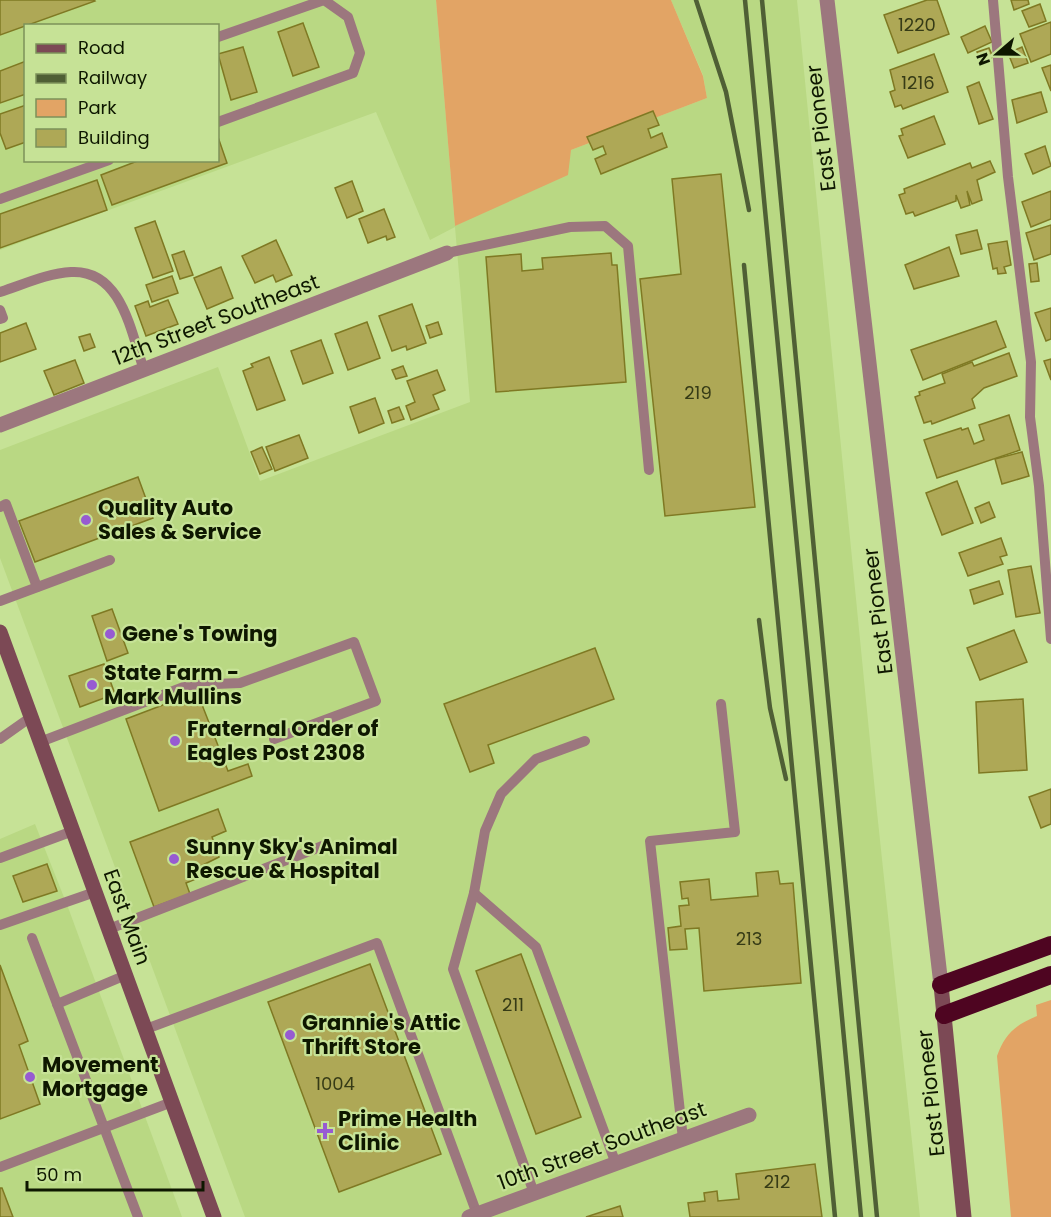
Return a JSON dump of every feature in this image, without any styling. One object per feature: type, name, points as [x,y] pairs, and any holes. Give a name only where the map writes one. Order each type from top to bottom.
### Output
[{"type":"highway","points":[[941,985],[1051,945]]},
{"type":"highway","points":[[944,1015],[1051,975]]},
{"type":"main road","name":"East Main","points":[[0,632],[214,1217]]},
{"type":"main road","name":"East Pioneer","points":[[941,985],[964,1217]]},
{"type":"street","name":"East Pioneer","points":[[827,0],[941,985]]},
{"type":"street","name":"12th Street Southeast","points":[[0,425],[447,253]]},
{"type":"street","name":"10th Street Southeast","points":[[473,1216],[749,1115]]},
{"type":"lane","points":[[219,38],[324,0],[348,17],[360,53],[353,73],[219,122]]},
{"type":"lane","points":[[993,0],[1008,177],[1031,362],[1030,417],[1039,486],[1051,639]]},
{"type":"lane","points":[[0,199],[103,162]]},
{"type":"lane","points":[[447,253],[570,227],[605,226],[628,246],[649,470]]},
{"type":"lane","points":[[0,292],[70,272],[99,278],[118,297],[144,370]]},
{"type":"lane","points":[[0,310],[3,318],[0,319]]},
{"type":"lane","points":[[0,507],[6,504],[37,587]]},
{"type":"lane","points":[[0,601],[110,560]]},
{"type":"lane","points":[[40,742],[189,685],[247,681],[354,642],[376,701],[274,739]]},
{"type":"lane","points":[[683,1139],[650,841],[735,832],[721,705]]},
{"type":"lane","points":[[0,739],[31,717]]},
{"type":"lane","points":[[534,1193],[453,969],[474,893],[485,831],[501,794],[536,759],[585,741]]},
{"type":"lane","points":[[0,858],[73,831]]},
{"type":"lane","points":[[109,929],[325,845]]},
{"type":"lane","points":[[0,925],[95,892]]},
{"type":"lane","points":[[474,893],[536,947],[616,1164]]},
{"type":"lane","points":[[32,938],[138,1217]]},
{"type":"lane","points":[[146,1029],[376,943],[473,1216]]},
{"type":"lane","points":[[57,1004],[126,975]]},
{"type":"lane","points":[[0,1167],[172,1102]]},
{"type":"shaded area","points":[[0,0],[436,0],[455,226],[571,150],[707,98],[703,75],[671,0],[797,0],[877,812],[920,1217],[245,1217],[0,558],[0,450],[218,367],[260,481],[470,402],[455,227],[430,240],[376,112],[0,250]]},
{"type":"shaded area","points":[[35,824],[182,1217],[0,1217],[0,839]]},
{"type":"green space","points":[[436,0],[671,0],[703,76],[707,98],[571,150],[568,175],[455,226]]},
{"type":"green space","points":[[1051,1000],[1051,1217],[1011,1217],[997,1056],[1012,1031],[1037,1016],[1036,1005]]},
{"type":"building","points":[[0,0],[95,1],[31,24],[24,24],[24,26],[0,35]]},
{"type":"building","points":[[927,0],[937,0],[949,34],[898,53],[884,15]]},
{"type":"building","points":[[1011,0],[1028,0],[1029,4],[1014,10]]},
{"type":"building","points":[[1040,4],[1046,21],[1029,27],[1022,11]]},
{"type":"building","points":[[1051,22],[1051,54],[1031,62],[1020,34]]},
{"type":"building","points":[[303,23],[319,67],[293,76],[278,32]]},
{"type":"building","points":[[985,26],[992,42],[968,53],[961,37]]},
{"type":"building","points":[[243,47],[257,92],[231,100],[219,54]]},
{"type":"building","points":[[1022,47],[1028,63],[1014,68],[1008,53]]},
{"type":"building","points":[[989,48],[993,57],[981,61],[977,52]]},
{"type":"building","points":[[934,54],[948,92],[903,109],[901,105],[895,107],[890,92],[895,90],[890,70]]},
{"type":"building","points":[[24,62],[24,95],[0,103],[0,71]]},
{"type":"building","points":[[1051,65],[1051,91],[1042,68]]},
{"type":"building","points":[[979,82],[993,119],[979,124],[967,87]]},
{"type":"building","points":[[1041,92],[1047,112],[1017,123],[1012,100]]},
{"type":"building","points":[[24,106],[24,143],[6,149],[0,133],[0,114]]},
{"type":"building","points":[[653,111],[659,125],[648,129],[651,138],[662,133],[667,147],[601,174],[595,159],[606,154],[603,146],[593,150],[587,137]]},
{"type":"building","points":[[934,116],[945,144],[908,158],[899,136],[903,135],[901,129]]},
{"type":"building","points":[[219,140],[227,163],[112,205],[101,175],[135,162],[219,162]]},
{"type":"building","points":[[1045,146],[1051,166],[1033,174],[1025,154]]},
{"type":"building","points":[[990,161],[995,172],[977,180],[982,200],[972,204],[967,191],[970,205],[961,208],[956,195],[956,201],[915,216],[913,212],[906,214],[899,195],[905,193],[904,189],[970,163],[972,168]]},
{"type":"building","points":[[721,174],[755,507],[665,516],[640,279],[681,274],[672,179]]},
{"type":"building","points":[[97,180],[107,210],[0,248],[0,214]]},
{"type":"building","points":[[352,181],[363,211],[347,218],[335,188]]},
{"type":"building","points":[[1051,191],[1051,219],[1031,227],[1022,202]]},
{"type":"building","points":[[384,209],[395,237],[387,240],[386,236],[368,243],[359,219]]},
{"type":"building","points":[[155,221],[173,271],[153,278],[135,228]]},
{"type":"building","points":[[1051,225],[1051,254],[1034,260],[1026,233]]},
{"type":"building","points":[[977,230],[982,249],[961,254],[956,235]]},
{"type":"building","points":[[276,240],[292,275],[276,282],[273,275],[255,283],[242,256]]},
{"type":"building","points":[[1007,241],[1011,265],[1004,267],[1006,273],[998,274],[997,268],[993,269],[988,244]]},
{"type":"building","points":[[949,247],[959,276],[914,289],[905,265]]},
{"type":"building","points":[[184,251],[193,275],[180,279],[172,255]]},
{"type":"building","points":[[611,253],[612,265],[617,265],[626,382],[496,392],[486,257],[521,254],[522,271],[543,269],[542,258]]},
{"type":"building","points":[[1037,263],[1039,281],[1031,282],[1029,264]]},
{"type":"building","points":[[221,267],[233,298],[207,309],[194,278]]},
{"type":"building","points":[[172,276],[178,293],[152,302],[146,285]]},
{"type":"building","points":[[168,300],[178,324],[146,336],[135,306],[148,301],[150,307]]},
{"type":"building","points":[[412,304],[426,343],[407,350],[406,346],[392,351],[379,316]]},
{"type":"building","points":[[1051,308],[1051,339],[1046,341],[1035,313]]},
{"type":"building","points":[[996,321],[1006,347],[923,380],[911,350]]},
{"type":"building","points":[[367,322],[380,358],[348,370],[335,334]]},
{"type":"building","points":[[438,322],[442,334],[430,338],[426,326]]},
{"type":"building","points":[[26,323],[36,349],[0,362],[0,333]]},
{"type":"building","points":[[90,334],[95,347],[84,351],[79,337]]},
{"type":"building","points":[[321,340],[333,373],[303,384],[291,351]]},
{"type":"building","points":[[1009,353],[1017,376],[984,388],[972,399],[975,408],[932,424],[931,421],[924,423],[915,397],[920,395],[919,392],[945,383],[942,374],[972,362],[974,366]]},
{"type":"building","points":[[269,357],[285,400],[257,410],[243,371],[253,367],[251,364]]},
{"type":"building","points":[[1051,359],[1051,380],[1044,361]]},
{"type":"building","points":[[75,360],[84,383],[54,395],[44,371]]},
{"type":"building","points":[[403,366],[407,376],[396,379],[392,370]]},
{"type":"building","points":[[437,370],[445,390],[433,395],[439,409],[411,420],[406,406],[415,402],[407,381]]},
{"type":"building","points":[[375,398],[384,423],[359,433],[350,407]]},
{"type":"building","points":[[399,407],[404,419],[392,423],[388,411]]},
{"type":"building","points":[[1009,415],[1020,450],[937,478],[924,440],[961,428],[962,430],[968,428],[974,444],[984,440],[979,425]]},
{"type":"building","points":[[299,435],[308,458],[275,471],[266,447]]},
{"type":"building","points":[[262,447],[272,469],[260,474],[251,452]]},
{"type":"building","points":[[1022,452],[1029,476],[1002,484],[995,459]]},
{"type":"building","name":"Quality Auto Sales & Service","points":[[138,477],[153,518],[35,562],[19,521]]},
{"type":"building","points":[[957,481],[973,523],[942,535],[926,493]]},
{"type":"building","points":[[989,502],[995,517],[981,523],[975,508]]},
{"type":"building","points":[[1001,538],[1007,555],[1000,557],[1003,564],[968,576],[959,553]]},
{"type":"building","points":[[1031,566],[1040,613],[1016,617],[1008,570]]},
{"type":"building","points":[[999,581],[1003,594],[974,604],[970,590]]},
{"type":"building","name":"Gene's Towing","points":[[112,609],[128,653],[107,661],[92,616]]},
{"type":"building","points":[[1014,630],[1027,662],[980,680],[967,648]]},
{"type":"building","points":[[595,648],[614,699],[488,745],[494,763],[470,772],[444,704]]},
{"type":"building","name":"State Farm - Mark Mullins","points":[[104,664],[115,694],[80,707],[69,676]]},
{"type":"building","name":"Fraternal Order of Eagles Post 2308","points":[[197,692],[228,771],[248,764],[252,776],[159,811],[126,719]]},
{"type":"building","points":[[1023,699],[1027,770],[979,773],[976,702]]},
{"type":"building","points":[[1051,789],[1051,824],[1041,828],[1029,797]]},
{"type":"building","name":"Sunny Sky's Animal Rescue & Hospital","points":[[218,809],[226,831],[212,837],[219,857],[195,869],[198,878],[186,883],[190,894],[154,907],[130,842]]},
{"type":"building","points":[[47,864],[57,891],[23,902],[13,876]]},
{"type":"building","points":[[778,871],[780,884],[793,883],[801,983],[704,991],[699,928],[685,929],[687,949],[670,950],[668,928],[681,926],[679,906],[689,905],[688,898],[682,899],[680,882],[709,879],[711,900],[758,896],[756,873]]},
{"type":"building","points":[[521,954],[581,1117],[536,1134],[476,971]]},
{"type":"building","points":[[370,964],[441,1154],[339,1192],[268,1002]]},
{"type":"building","points":[[0,965],[28,1041],[19,1045],[40,1104],[0,1119]]},
{"type":"building","points":[[815,1164],[822,1217],[690,1217],[688,1203],[705,1201],[704,1193],[717,1191],[718,1201],[739,1199],[736,1174]]},
{"type":"building","points":[[0,1188],[2,1188],[13,1217],[0,1217]]},
{"type":"building","points":[[620,1206],[623,1217],[586,1217]]},
{"type":"railway","points":[[696,0],[726,92],[749,210]]},
{"type":"railway","points":[[745,0],[861,1217]]},
{"type":"railway","points":[[762,0],[877,1217]]},
{"type":"railway","points":[[744,265],[835,1217]]},
{"type":"railway","points":[[759,620],[770,708],[786,779]]},
{"type":"place","name":"Quality Auto Sales & Service","points":[[86,520]]},
{"type":"place","name":"Gene's Towing","points":[[110,634]]},
{"type":"place","name":"State Farm - Mark Mullins","points":[[92,685]]},
{"type":"place","name":"Fraternal Order of Eagles Post 2308","points":[[175,741]]},
{"type":"place","name":"Sunny Sky's Animal Rescue & Hospital","points":[[174,859]]},
{"type":"place","name":"Grannie's Attic Thrift Store","points":[[290,1035]]},
{"type":"place","name":"Movement Mortgage","points":[[30,1077]]},
{"type":"place","name":"Prime Health Clinic","points":[[325,1131]]}]
